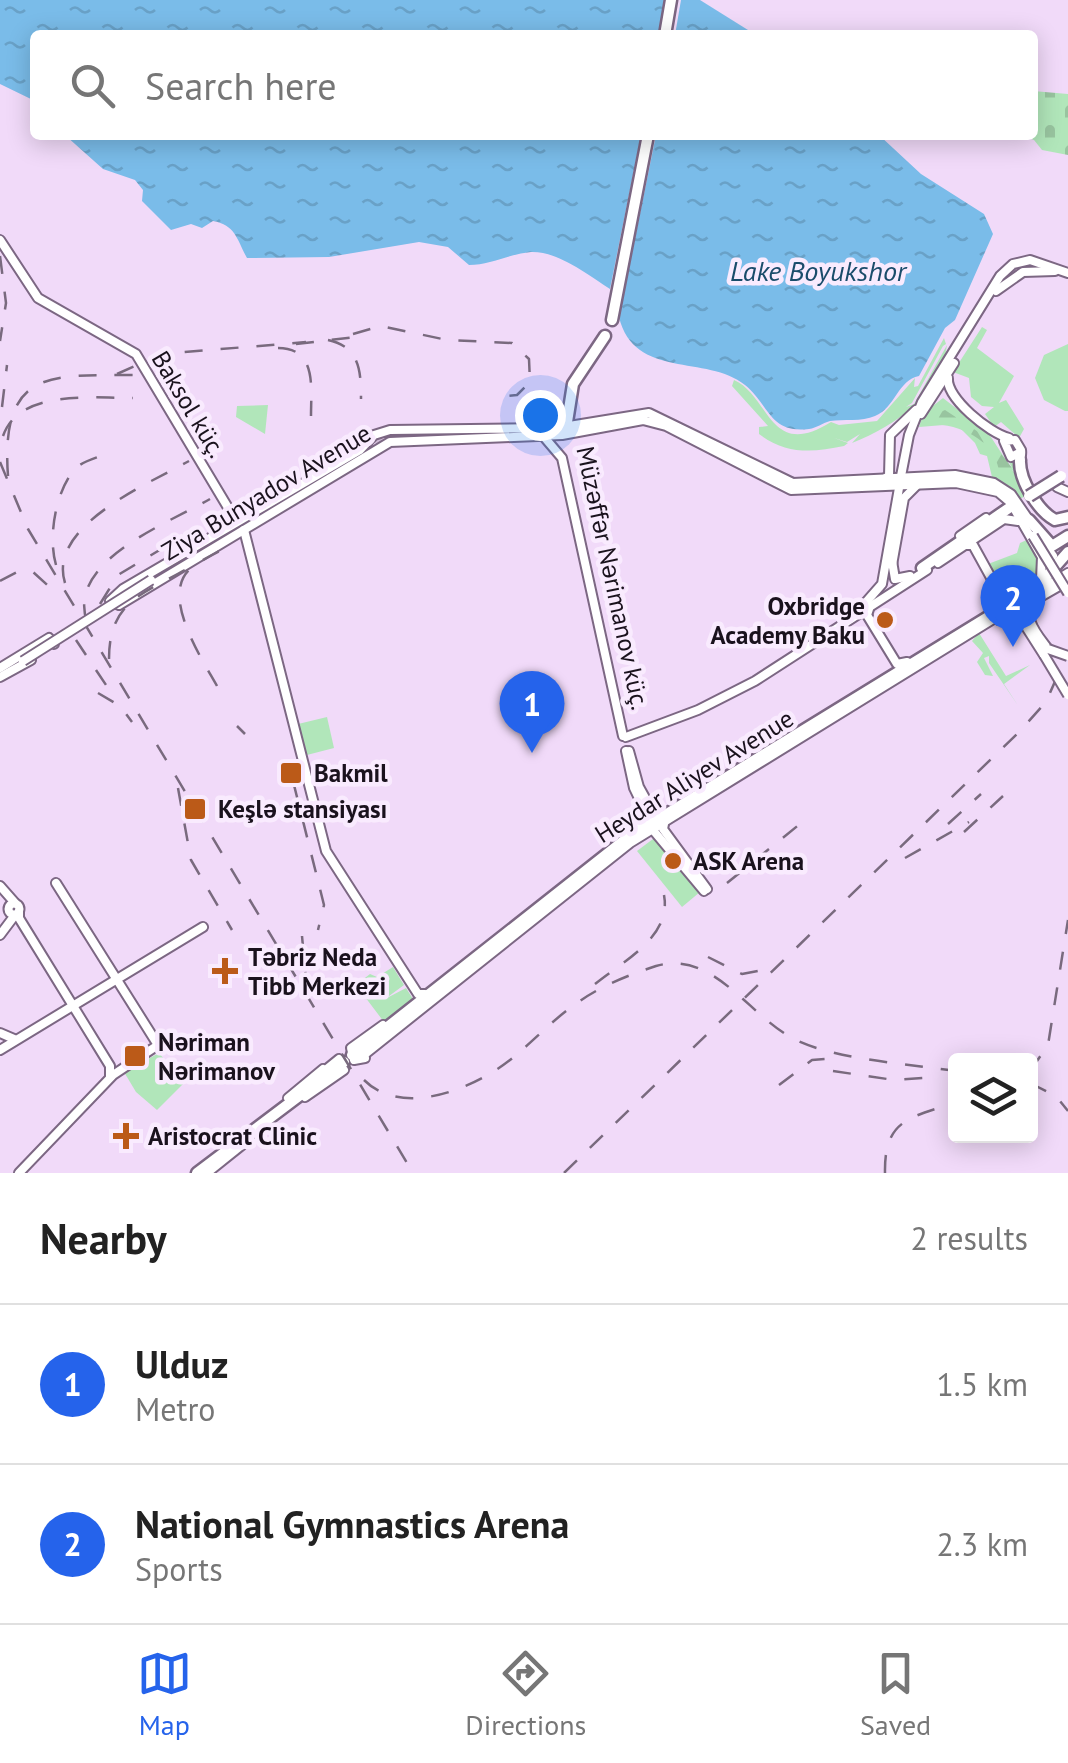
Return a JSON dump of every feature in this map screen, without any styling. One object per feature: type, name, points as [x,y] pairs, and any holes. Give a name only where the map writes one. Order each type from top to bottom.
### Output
[{"type":"highway","points":[[667,30],[672,0]]},
{"type":"highway","points":[[611,317],[645,140]]},
{"type":"highway","points":[[558,428],[567,422],[575,379],[605,337],[577,380],[573,427]]},
{"type":"highway","points":[[1021,456],[1021,475],[1046,514],[1055,520],[1068,514]]},
{"type":"highway","points":[[924,569],[1015,502],[1062,478]]},
{"type":"highway","points":[[1029,520],[1052,546],[1063,566]]},
{"type":"highway","name":"Heydar Aliyev Avenue","points":[[349,1059],[620,844],[1042,584],[1063,566]]},
{"type":"highway","name":"Heydar Aliyev Avenue","points":[[200,1173],[621,846],[1063,566]]},
{"type":"highway","points":[[955,636],[972,624]]},
{"type":"highway","points":[[813,724],[844,712]]},
{"type":"highway","points":[[813,724],[829,714]]},
{"type":"main road","name":"Baksol küç.","points":[[0,240],[42,302],[136,354],[233,516]]},
{"type":"main road","points":[[893,592],[892,564],[907,441],[1006,276],[1019,262],[1036,260],[1068,275]]},
{"type":"main road","points":[[1019,262],[1014,270],[1023,272]]},
{"type":"main road","points":[[1006,276],[1042,269],[1068,275]]},
{"type":"main road","points":[[936,390],[943,396],[953,398],[1014,458],[1021,456],[1013,439],[995,433],[953,398],[936,390]]},
{"type":"main road","points":[[884,480],[888,476],[890,435],[936,390]]},
{"type":"main road","name":"Ziya Bunyadov Avenue","points":[[590,427],[600,421],[639,413],[669,422],[772,481],[792,488],[942,481],[991,485]]},
{"type":"main road","name":"Ziya Bunyadov Avenue","points":[[590,427],[639,418],[669,422]]},
{"type":"main road","points":[[651,418],[669,422]]},
{"type":"main road","name":"Ziya Bunyadov Avenue","points":[[528,433],[651,418],[788,484],[828,488],[959,475],[991,485],[1015,502]]},
{"type":"main road","points":[[573,427],[578,422],[600,421]]},
{"type":"main road","name":"Ziya Bunyadov Avenue","points":[[229,533],[364,451],[368,439],[377,434],[528,433],[573,427]]},
{"type":"main road","name":"Müzəffər Nərimanov küç.","points":[[573,427],[562,446],[625,735]]},
{"type":"main road","points":[[528,433],[554,444],[562,458],[627,750],[655,820],[706,891]]},
{"type":"main road","points":[[368,439],[372,447],[379,447],[386,438],[377,434]]},
{"type":"main road","name":"Ziya Bunyadov Avenue","points":[[150,579],[396,435]]},
{"type":"main road","points":[[696,437],[712,448]]},
{"type":"main road","name":"Ziya Bunyadov Avenue","points":[[696,437],[785,481],[810,488]]},
{"type":"main road","points":[[1004,449],[1005,440],[1013,439]]},
{"type":"main road","name":"Ziya Bunyadov Avenue","points":[[712,448],[786,488],[921,482],[1000,488],[1029,520],[1052,558],[1046,561],[1040,552]]},
{"type":"main road","points":[[737,458],[752,464]]},
{"type":"main road","points":[[759,476],[772,481]]},
{"type":"main road","points":[[1062,478],[1068,492]]},
{"type":"main road","name":"Ziya Bunyadov Avenue","points":[[871,484],[884,480],[901,483]]},
{"type":"main road","points":[[942,481],[956,482]]},
{"type":"main road","points":[[901,483],[921,482]]},
{"type":"main road","points":[[892,564],[905,495],[921,482]]},
{"type":"main road","name":"Ziya Bunyadov Avenue","points":[[921,482],[973,483]]},
{"type":"main road","points":[[861,612],[882,581],[901,483]]},
{"type":"main road","points":[[973,483],[991,485],[1010,500],[1032,535],[1063,566]]},
{"type":"main road","points":[[849,485],[871,484],[893,498],[882,581],[884,594],[893,592]]},
{"type":"main road","name":"Ziya Bunyadov Avenue","points":[[828,488],[849,485]]},
{"type":"main road","points":[[792,488],[828,488]]},
{"type":"main road","points":[[260,517],[291,496]]},
{"type":"main road","name":"Ziya Bunyadov Avenue","points":[[175,566],[128,600],[116,606],[111,603],[123,589],[260,517],[291,496]]},
{"type":"main road","points":[[882,581],[906,579],[966,545],[1004,519],[1015,502]]},
{"type":"main road","points":[[1015,502],[1032,535]]},
{"type":"main road","points":[[1015,502],[1044,566],[1063,566]]},
{"type":"main road","points":[[233,516],[239,522],[250,521]]},
{"type":"main road","points":[[175,566],[229,533],[233,516]]},
{"type":"main road","points":[[250,521],[243,532],[245,545],[323,850],[418,997]]},
{"type":"main road","points":[[229,533],[245,545]]},
{"type":"main road","points":[[976,538],[975,546],[1008,601]]},
{"type":"main road","points":[[966,545],[974,547],[1008,601]]},
{"type":"main road","name":"Ziya Bunyadov Avenue","points":[[150,579],[196,551]]},
{"type":"main road","points":[[1063,566],[1026,608],[1026,620],[1068,692]]},
{"type":"main road","points":[[200,1173],[655,820],[1063,566]]},
{"type":"main road","points":[[401,1019],[353,1045],[350,1054],[361,1060],[392,1037],[418,997],[628,834],[844,712],[986,625],[1063,566]]},
{"type":"main road","points":[[625,735],[662,723],[760,677],[924,569]]},
{"type":"main road","points":[[1,672],[150,579]]},
{"type":"main road","points":[[861,612],[867,614],[898,665],[916,658]]},
{"type":"main road","points":[[861,612],[896,666],[894,671]]},
{"type":"main road","points":[[986,625],[1004,618],[1020,620],[1046,653],[1068,656]]},
{"type":"main road","points":[[49,638],[53,640],[54,646],[1,672],[49,638]]},
{"type":"main road","points":[[18,1173],[113,1070],[155,1046],[56,883]]},
{"type":"main road","points":[[0,889],[12,915],[19,918],[113,1070]]},
{"type":"main road","points":[[4,1041],[71,1006],[203,926]]},
{"type":"main road","points":[[4,1041],[71,1006]]},
{"type":"main road","points":[[349,1059],[392,1037]]},
{"type":"main road","points":[[200,1173],[292,1101],[336,1058],[344,1059],[346,1072],[292,1101]]},
{"type":"green space","points":[[1038,91],[1068,94],[1068,155],[1042,150],[1034,140],[1038,140]]},
{"type":"green space","points":[[982,327],[987,330],[977,348],[1014,376],[999,403],[1006,400],[1024,429],[1019,438],[1001,422],[994,427],[985,414],[994,407],[982,406],[971,397],[969,378],[953,372]]},
{"type":"green space","points":[[944,338],[946,344],[906,407],[914,404],[947,345],[943,363],[914,406],[885,427],[852,443],[860,434],[847,442],[834,438],[848,443],[844,446],[799,450],[769,441],[759,434],[759,427],[768,426],[732,386],[734,380],[746,388],[773,422],[795,434],[811,432],[831,422],[839,425],[877,421],[915,378],[914,387],[918,386]]},
{"type":"green space","points":[[1068,344],[1065,411],[1044,400],[1035,378],[1044,355]]},
{"type":"green space","points":[[943,398],[989,434],[1015,474],[1005,454],[1018,459],[1029,494],[1020,499],[1014,489],[992,477],[987,456],[980,454],[956,424],[919,427],[924,413]]},
{"type":"green space","points":[[268,405],[265,434],[236,417],[237,406]]},
{"type":"green space","points":[[945,410],[989,439],[1014,470],[999,470],[988,448],[969,433],[933,424],[920,425]]},
{"type":"green space","points":[[1029,539],[1041,558],[1038,574],[1008,590],[988,564],[1017,553],[1020,543]]},
{"type":"green space","points":[[979,633],[1006,676],[1030,665],[1004,684],[1019,707],[989,663],[989,656],[984,658],[993,676],[985,675],[977,662],[983,653],[972,641]]},
{"type":"green space","points":[[327,717],[334,748],[303,756],[294,725]]},
{"type":"green space","points":[[657,836],[700,892],[682,907],[637,851]]},
{"type":"green space","points":[[393,967],[404,985],[385,999],[406,988],[413,999],[384,1022],[356,985],[370,974],[377,977]]},
{"type":"green space","points":[[159,1053],[184,1083],[157,1110],[136,1092],[124,1072]]},
{"type":"water","points":[[0,0],[667,0],[660,30],[30,30],[30,99],[0,84]]},
{"type":"water","points":[[681,0],[700,0],[748,30],[676,30]]},
{"type":"water","points":[[70,140],[640,140],[610,289],[552,255],[531,252],[469,265],[448,247],[419,242],[329,257],[247,258],[227,226],[213,221],[202,228],[191,224],[171,230],[142,201],[143,190],[135,180],[103,169]]},
{"type":"water","name":"Lake Boyukshor","points":[[655,140],[884,140],[921,174],[984,214],[993,234],[955,320],[945,328],[919,376],[906,383],[882,412],[864,419],[830,421],[809,429],[786,427],[771,416],[745,385],[729,376],[655,358],[640,350],[627,337],[619,317]]},
{"type":"tunnel","points":[[365,449],[393,435]]},
{"type":"railway","points":[[0,256],[6,303],[0,341]]},
{"type":"railway","points":[[353,334],[381,326],[447,340],[512,343],[529,359],[530,382],[517,395],[495,397]]},
{"type":"railway","points":[[296,344],[364,336]]},
{"type":"railway","points":[[328,340],[353,354],[359,370],[361,399]]},
{"type":"railway","points":[[117,374],[162,354],[306,342]]},
{"type":"railway","points":[[278,348],[291,350],[306,362],[311,382],[311,416]]},
{"type":"railway","points":[[2,407],[7,365]]},
{"type":"railway","points":[[8,476],[8,440],[13,414],[23,396],[57,378],[134,375]]},
{"type":"railway","points":[[3,436],[24,410],[41,403],[59,399],[133,398]]},
{"type":"railway","points":[[56,565],[53,529],[62,491],[77,467],[103,455]]},
{"type":"railway","points":[[65,583],[63,562],[71,543],[86,525],[127,495],[189,461]]},
{"type":"railway","points":[[0,462],[28,529],[413,1173]]},
{"type":"railway","points":[[87,622],[84,600],[91,581],[105,563],[124,547],[210,499]]},
{"type":"railway","points":[[100,604],[118,575],[218,515]]},
{"type":"railway","points":[[217,686],[187,628],[179,595],[190,569],[232,544]]},
{"type":"railway","points":[[109,659],[115,624],[122,611],[144,592],[190,567]]},
{"type":"railway","points":[[0,581],[17,572],[33,572],[54,591]]},
{"type":"railway","points":[[76,640],[112,694]]},
{"type":"railway","points":[[564,1173],[1019,732],[1046,702],[1068,652]]},
{"type":"railway","points":[[98,693],[120,706],[132,722]]},
{"type":"railway","points":[[237,726],[245,734]]},
{"type":"railway","points":[[294,785],[324,905],[318,930]]},
{"type":"railway","points":[[178,788],[191,860],[232,930]]},
{"type":"railway","points":[[948,824],[981,794]]},
{"type":"railway","points":[[964,832],[1003,796]]},
{"type":"railway","points":[[727,883],[806,819]]},
{"type":"railway","points":[[905,858],[969,822]]},
{"type":"railway","points":[[595,984],[653,936],[661,923],[664,895]]},
{"type":"railway","points":[[1038,1059],[1048,1045],[1068,920]]},
{"type":"railway","points":[[302,936],[306,979]]},
{"type":"railway","points":[[708,957],[742,974],[773,968]]},
{"type":"railway","points":[[364,1080],[398,1097],[417,1098],[458,1089],[495,1071],[597,990],[646,969],[677,963],[714,976],[798,1041],[854,1057],[948,1070]]},
{"type":"railway","points":[[779,1085],[812,1060],[840,1058]]},
{"type":"railway","points":[[833,1071],[894,1080],[936,1077]]},
{"type":"railway","points":[[1038,1087],[1056,1096],[1068,1111]]},
{"type":"railway","points":[[885,1173],[889,1141],[895,1131],[913,1117],[948,1105]]},
{"type":"place","name":"Oxbridge Academy Baku","points":[[885,620]]},
{"type":"place","name":"National Gymnastics Arena","points":[[1013,647]]},
{"type":"place","name":"Ulduz","points":[[532,753]]},
{"type":"place","name":"Bakmil","points":[[291,773]]},
{"type":"place","name":"Keşlə stansiyası","points":[[195,809]]},
{"type":"place","name":"ASK Arena","points":[[673,861]]},
{"type":"place","name":"Təbriz Neda Tibb Merkezi","points":[[225,971]]},
{"type":"place","name":"Nəriman Nərimanov","points":[[135,1056]]},
{"type":"place","name":"Aristocrat Clinic","points":[[126,1136]]}]
